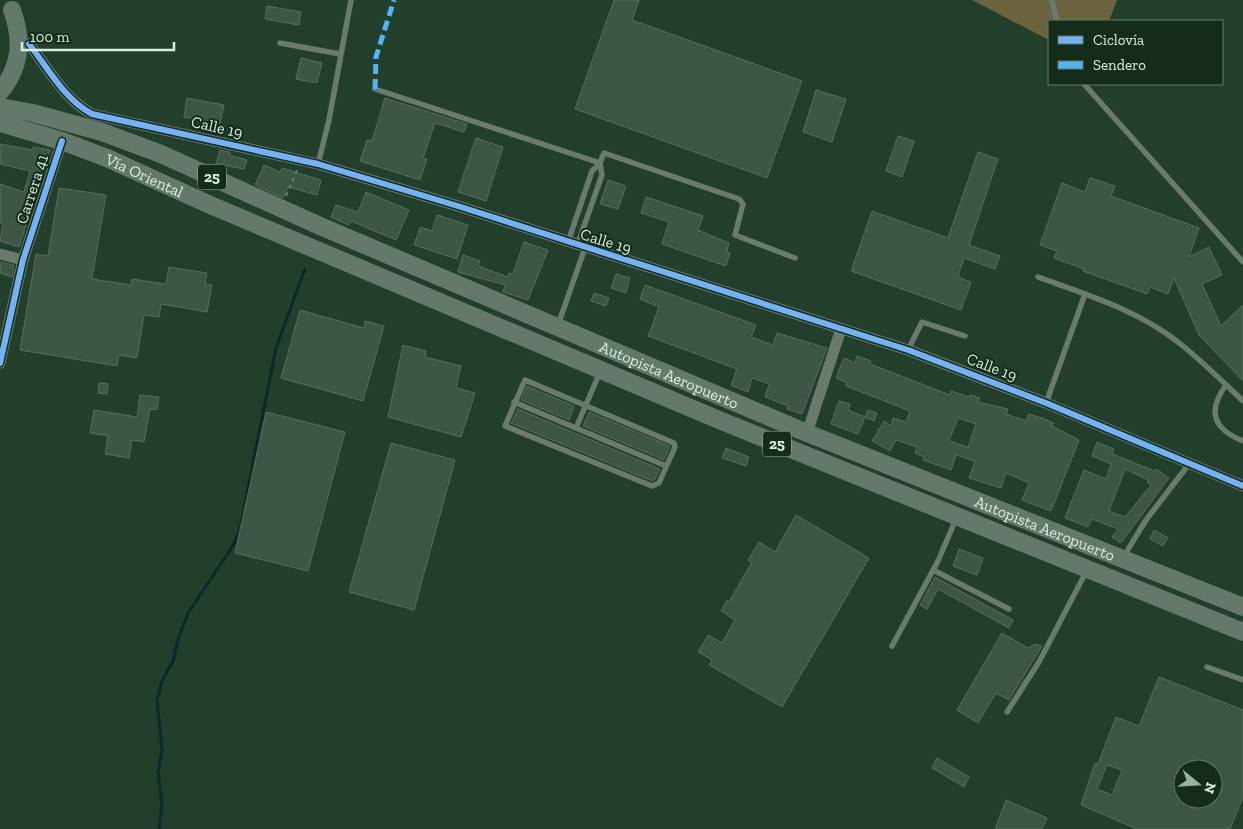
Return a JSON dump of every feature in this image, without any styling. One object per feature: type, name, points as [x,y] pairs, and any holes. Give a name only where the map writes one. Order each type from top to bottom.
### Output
[{"type":"highway","points":[[0,92],[14,70],[18,56],[18,27],[10,5]]},
{"type":"highway","name":"Vía Oriental","points":[[0,106],[102,132]]},
{"type":"highway","name":"Vía Oriental","points":[[0,123],[62,141],[314,248]]},
{"type":"highway","name":"Autopista Aeropuerto","points":[[102,132],[161,154],[280,208],[807,434],[1123,558],[1243,608]]},
{"type":"highway","name":"Autopista Aeropuerto","points":[[314,248],[601,370],[956,517],[1243,632]]},
{"type":"street","points":[[10,5],[44,76],[66,103],[102,132]]},
{"type":"street","name":"Calle 19","points":[[29,44],[62,89],[81,108],[92,114],[318,164],[461,207],[576,246],[908,350],[1046,404],[1243,486]]},
{"type":"street","name":"Carrera 41","points":[[0,363],[23,260],[62,141]]},
{"type":"street","points":[[0,254],[23,260]]},
{"type":"street","points":[[807,434],[841,329]]},
{"type":"lane","points":[[318,164],[330,120],[340,54],[352,0]]},
{"type":"lane","points":[[1052,0],[1056,20]]},
{"type":"lane","points":[[280,43],[340,54]]},
{"type":"lane","points":[[1085,85],[1243,262]]},
{"type":"lane","points":[[375,89],[600,163]]},
{"type":"lane","points":[[557,327],[592,171],[600,163],[604,153],[739,199],[743,204],[735,235],[796,258]]},
{"type":"lane","points":[[576,246],[602,175],[600,163]]},
{"type":"lane","points":[[1038,277],[1120,307],[1164,332],[1183,346],[1243,400]]},
{"type":"lane","points":[[1046,404],[1085,294]]},
{"type":"lane","points":[[908,350],[922,322],[965,336]]},
{"type":"lane","points":[[576,428],[601,370]]},
{"type":"lane","points":[[525,380],[674,443],[675,447],[659,483],[652,486],[505,426],[514,402],[525,380]]},
{"type":"lane","points":[[1226,385],[1214,406],[1216,417],[1220,427],[1229,435],[1243,441]]},
{"type":"lane","points":[[514,402],[666,466]]},
{"type":"lane","points":[[1123,558],[1146,520],[1190,463]]},
{"type":"lane","points":[[892,646],[933,570],[956,517]]},
{"type":"lane","points":[[933,570],[1009,609]]},
{"type":"lane","points":[[1007,712],[1039,662],[1087,570]]},
{"type":"lane","points":[[1207,667],[1243,680]]},
{"type":"path","points":[[280,208],[301,160]]},
{"type":"shaded area","points":[[972,0],[1117,0],[1109,20],[1048,20],[1048,39]]},
{"type":"building","points":[[614,0],[639,0],[632,20],[802,81],[767,178],[575,109]]},
{"type":"building","points":[[267,6],[301,12],[299,25],[265,19]]},
{"type":"building","points":[[301,58],[322,63],[317,83],[296,79]]},
{"type":"building","points":[[816,90],[846,99],[832,142],[803,132]]},
{"type":"building","points":[[187,98],[224,105],[220,123],[184,117]]},
{"type":"building","points":[[385,98],[467,124],[464,132],[435,123],[423,158],[427,159],[420,180],[360,161],[367,140],[372,141]]},
{"type":"building","points":[[898,136],[914,141],[902,177],[886,171]]},
{"type":"building","points":[[476,138],[503,147],[486,201],[458,192]]},
{"type":"building","points":[[0,144],[33,150],[33,147],[50,150],[19,247],[0,241],[3,224],[0,223],[0,184],[24,192],[30,171],[0,164]]},
{"type":"building","points":[[220,150],[230,152],[229,155],[247,160],[244,169],[216,164]]},
{"type":"building","points":[[978,152],[998,159],[969,245],[1000,256],[995,269],[964,258],[958,277],[971,282],[961,310],[851,271],[872,211],[948,238]]},
{"type":"building","points":[[264,165],[280,172],[282,168],[321,180],[317,195],[288,187],[283,198],[255,185]]},
{"type":"building","points":[[1090,178],[1115,186],[1111,196],[1199,228],[1189,257],[1209,247],[1222,275],[1202,284],[1221,326],[1243,305],[1243,381],[1199,335],[1174,278],[1168,294],[1150,287],[1147,294],[1083,271],[1084,269],[1054,258],[1057,251],[1040,245],[1062,183],[1085,192]]},
{"type":"building","points":[[608,180],[626,186],[618,209],[600,204]]},
{"type":"building","points":[[59,188],[106,195],[92,279],[131,285],[132,279],[166,284],[169,267],[207,273],[205,284],[212,285],[207,312],[161,304],[159,317],[144,315],[137,358],[119,355],[117,366],[20,350],[36,254],[48,256]]},
{"type":"building","points":[[366,192],[409,210],[396,240],[351,221],[349,225],[331,217],[336,205],[358,212]]},
{"type":"building","points":[[646,197],[703,216],[698,230],[729,243],[727,252],[730,253],[726,266],[662,244],[669,222],[641,213]]},
{"type":"building","points":[[437,215],[468,225],[457,259],[414,245],[420,227],[432,231]]},
{"type":"building","points":[[524,242],[548,250],[528,300],[503,292],[505,285],[458,272],[463,255],[480,261],[478,266],[508,277],[509,273],[513,274]]},
{"type":"building","points":[[0,262],[14,265],[12,277],[0,273]]},
{"type":"building","points":[[616,274],[630,278],[626,293],[611,288]]},
{"type":"building","points":[[645,285],[756,325],[751,337],[773,345],[777,333],[827,348],[802,414],[787,409],[788,406],[765,397],[769,384],[752,378],[748,392],[731,385],[737,369],[648,336],[659,307],[640,299]]},
{"type":"building","points":[[594,293],[609,298],[606,306],[591,301]]},
{"type":"building","points":[[300,310],[364,328],[365,321],[384,326],[363,401],[281,378]]},
{"type":"building","points":[[403,345],[426,351],[425,357],[461,366],[456,388],[475,393],[461,437],[388,417]]},
{"type":"building","points":[[857,356],[871,361],[870,364],[950,395],[951,391],[969,397],[970,395],[980,398],[978,402],[1008,409],[1006,414],[1026,421],[1029,414],[1042,418],[1054,423],[1052,426],[1079,440],[1051,511],[1022,500],[1029,483],[1006,473],[1001,488],[969,478],[975,461],[956,455],[951,470],[923,460],[924,457],[915,453],[917,447],[896,440],[890,451],[872,441],[884,421],[891,426],[893,418],[906,422],[910,411],[846,386],[847,383],[836,378],[844,358],[855,363]],"holes":[[[958,418],[976,424],[968,447],[949,441]]]},
{"type":"building","points":[[99,383],[108,384],[107,394],[98,393]]},
{"type":"building","points":[[527,386],[574,406],[569,420],[521,400]]},
{"type":"building","points":[[140,395],[159,397],[157,410],[150,409],[144,442],[132,440],[129,458],[105,454],[108,436],[90,433],[94,410],[137,417]]},
{"type":"building","points":[[839,401],[850,404],[848,410],[865,417],[858,434],[831,424]]},
{"type":"building","points":[[518,409],[660,469],[652,481],[511,423]]},
{"type":"building","points":[[868,410],[877,413],[874,421],[865,417]]},
{"type":"building","points":[[266,412],[345,432],[308,571],[235,553]]},
{"type":"building","points":[[589,412],[670,446],[664,460],[583,426]]},
{"type":"building","points":[[1097,442],[1114,449],[1112,454],[1155,471],[1156,469],[1169,478],[1121,543],[1112,537],[1118,529],[1092,519],[1088,527],[1065,518],[1084,470],[1106,479],[1111,464],[1092,456]],"holes":[[[1125,469],[1148,480],[1147,482],[1151,485],[1125,517],[1109,511]]]},
{"type":"building","points":[[391,443],[455,460],[414,610],[349,592]]},
{"type":"building","points":[[726,448],[749,457],[746,466],[722,458]]},
{"type":"building","points":[[796,515],[869,558],[782,707],[709,665],[712,660],[698,652],[708,635],[722,643],[735,620],[721,611],[727,600],[729,602],[752,562],[748,560],[759,542],[775,552]]},
{"type":"building","points":[[1154,530],[1168,538],[1163,546],[1150,539]]},
{"type":"building","points":[[959,549],[983,558],[977,575],[953,566]]},
{"type":"building","points":[[935,577],[1013,620],[1009,628],[938,589],[927,609],[920,605]]},
{"type":"building","points":[[1002,633],[1028,648],[1035,644],[1042,646],[1009,700],[996,693],[978,723],[957,710]]},
{"type":"building","points":[[1159,677],[1243,710],[1243,797],[1230,829],[1137,829],[1081,805],[1095,763],[1098,764],[1116,717],[1139,726]],"holes":[[[1107,765],[1122,770],[1112,795],[1097,789]]]},
{"type":"building","points":[[937,758],[969,777],[964,787],[932,768]]},
{"type":"building","points":[[1006,800],[1047,818],[1042,829],[995,829]]},
{"type":"waterway","points":[[159,829],[162,804],[158,773],[162,750],[157,700],[162,681],[173,661],[178,639],[188,613],[234,544],[240,529],[276,348],[305,269]]},
{"type":"marked path","points":[[375,89],[376,57],[394,0]]},
{"type":"cycle path","points":[[29,44],[65,92],[82,108],[92,114],[318,164],[461,207],[908,350],[1046,403],[1243,486]]},
{"type":"cycle path","points":[[0,363],[23,260],[62,141]]}]
